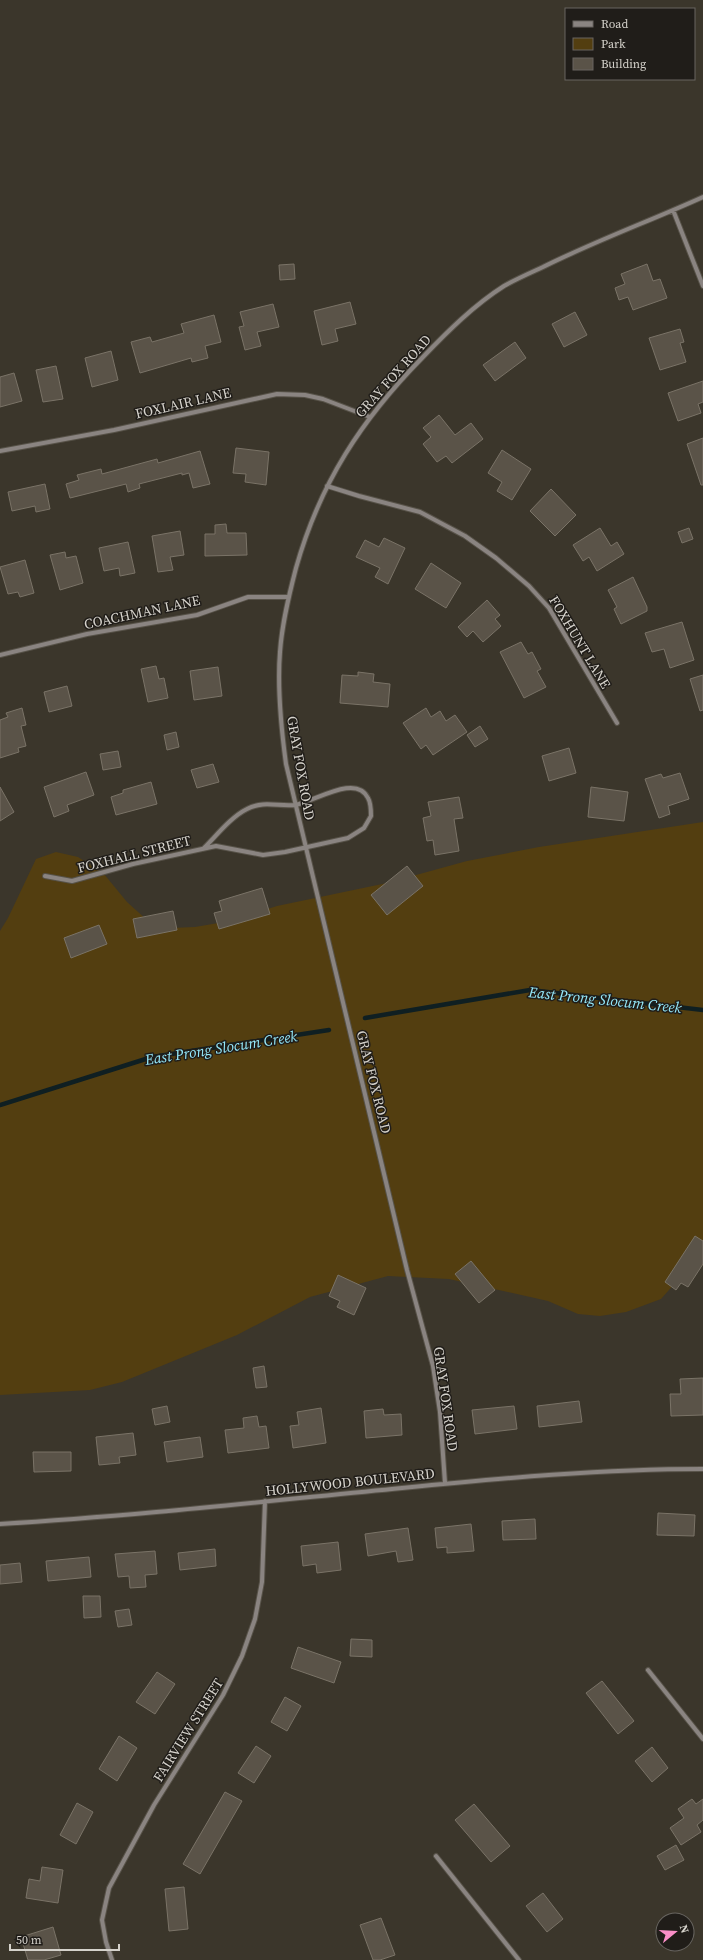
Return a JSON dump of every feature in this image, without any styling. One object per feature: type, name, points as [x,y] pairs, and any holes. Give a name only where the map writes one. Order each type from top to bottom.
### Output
[{"type":"street","name":"GRAY FOX ROAD","points":[[445,1483],[440,1412],[428,1342],[407,1270],[286,764],[280,701],[280,651],[288,597],[304,540],[327,486],[353,441],[370,417],[403,377],[440,339],[483,301],[505,286],[573,252],[703,198]]},
{"type":"street","points":[[673,210],[703,286]]},
{"type":"street","name":"FOXLAIR LANE","points":[[0,452],[114,430],[277,394],[300,394],[323,399],[370,417]]},
{"type":"street","name":"FOXHUNT LANE","points":[[327,486],[420,512],[459,532],[496,558],[529,586],[549,608],[617,723]]},
{"type":"street","name":"COACHMAN LANE","points":[[0,655],[95,633],[197,615],[248,597],[288,597]]},
{"type":"street","name":"FOXHALL STREET","points":[[45,876],[72,881],[133,864],[204,848],[228,847],[263,855],[348,838],[364,828],[371,816],[369,802],[363,791],[357,788],[349,788],[295,805],[264,803],[247,809],[225,826],[204,848]]},
{"type":"street","name":"HOLLYWOOD BOULEVARD","points":[[0,1524],[554,1474],[703,1469]]},
{"type":"street","name":"FAIRVIEW STREET","points":[[112,1960],[106,1942],[102,1920],[109,1888],[154,1805],[223,1695],[242,1656],[250,1634],[262,1582],[265,1501]]},
{"type":"street","points":[[648,1670],[703,1739]]},
{"type":"street","points":[[436,1856],[518,1960]]},
{"type":"green space","points":[[703,822],[703,1265],[676,1282],[661,1299],[626,1312],[600,1316],[578,1314],[548,1301],[449,1279],[388,1276],[310,1297],[237,1335],[122,1382],[90,1390],[0,1395],[0,931],[8,918],[36,859],[56,852],[78,857],[104,874],[127,902],[147,920],[171,928],[195,927],[230,921],[277,906],[387,883],[467,861],[539,847]]},
{"type":"building","points":[[294,264],[295,279],[280,280],[279,265]]},
{"type":"building","points":[[647,264],[653,281],[660,279],[667,298],[633,310],[628,297],[619,300],[615,288],[625,284],[621,274]]},
{"type":"building","points":[[350,302],[356,324],[335,329],[338,341],[322,345],[314,311]]},
{"type":"building","points":[[273,304],[279,327],[257,332],[261,346],[245,350],[239,327],[244,326],[240,312]]},
{"type":"building","points":[[575,312],[587,335],[564,347],[552,324]]},
{"type":"building","points":[[214,315],[221,342],[205,346],[208,358],[192,362],[191,358],[140,373],[131,342],[150,337],[152,342],[184,333],[181,324]]},
{"type":"building","points":[[680,329],[684,342],[680,343],[686,362],[660,370],[649,338]]},
{"type":"building","points":[[515,342],[526,358],[495,381],[483,365]]},
{"type":"building","points":[[111,351],[118,380],[92,387],[85,358]]},
{"type":"building","points":[[56,366],[63,399],[43,402],[36,370]]},
{"type":"building","points":[[14,373],[22,401],[0,407],[0,377]]},
{"type":"building","points":[[703,381],[703,402],[698,404],[701,413],[678,421],[668,393]]},
{"type":"building","points":[[439,415],[455,435],[471,423],[483,439],[452,463],[446,456],[437,462],[423,444],[431,437],[423,428]]},
{"type":"building","points":[[703,438],[703,485],[701,485],[687,444]]},
{"type":"building","points":[[236,448],[269,452],[266,485],[245,482],[246,474],[233,473]]},
{"type":"building","points":[[502,450],[531,469],[512,500],[497,491],[502,482],[488,473]]},
{"type":"building","points":[[200,451],[210,484],[193,488],[189,473],[182,475],[182,473],[139,484],[140,488],[128,492],[126,484],[70,498],[66,484],[79,480],[77,475],[101,469],[102,474],[157,459],[158,463]]},
{"type":"building","points":[[45,484],[50,509],[36,512],[35,506],[12,511],[8,492]]},
{"type":"building","points":[[551,489],[576,515],[555,536],[530,511]]},
{"type":"building","points":[[226,524],[227,533],[246,533],[247,555],[205,556],[205,534],[215,534],[215,525]]},
{"type":"building","points":[[600,528],[611,546],[617,542],[624,554],[597,571],[589,557],[583,561],[573,545]]},
{"type":"building","points":[[689,528],[693,539],[682,543],[678,532]]},
{"type":"building","points":[[180,531],[184,555],[170,557],[173,570],[158,572],[152,536]]},
{"type":"building","points":[[384,538],[405,548],[388,584],[375,577],[380,568],[356,557],[365,540],[379,547]]},
{"type":"building","points":[[128,542],[135,573],[120,576],[119,568],[104,571],[99,548]]},
{"type":"building","points":[[65,552],[66,558],[76,556],[83,583],[60,590],[50,555]]},
{"type":"building","points":[[25,560],[34,593],[20,597],[18,592],[8,594],[0,567]]},
{"type":"building","points":[[431,563],[461,583],[446,608],[415,589]]},
{"type":"building","points":[[633,577],[647,607],[647,611],[621,624],[614,609],[617,607],[608,590]]},
{"type":"building","points":[[487,600],[500,615],[495,619],[501,626],[483,642],[473,631],[467,637],[458,627]]},
{"type":"building","points":[[682,622],[694,660],[670,668],[664,649],[652,652],[645,633]]},
{"type":"building","points":[[521,642],[528,654],[532,652],[541,669],[537,671],[546,687],[524,698],[500,652]]},
{"type":"building","points":[[156,666],[159,679],[164,678],[168,698],[148,702],[141,669]]},
{"type":"building","points":[[218,667],[222,696],[194,700],[190,671]]},
{"type":"building","points":[[358,672],[374,674],[373,682],[390,684],[388,707],[340,703],[342,675],[358,676]]},
{"type":"building","points":[[703,675],[703,710],[700,711],[690,679]]},
{"type":"building","points":[[67,686],[72,706],[49,712],[44,692]]},
{"type":"building","points":[[22,708],[26,725],[21,726],[26,746],[18,748],[19,752],[0,758],[0,720],[8,717],[6,713]]},
{"type":"building","points":[[426,708],[431,717],[440,711],[446,721],[455,715],[467,732],[433,755],[426,745],[421,749],[403,723]]},
{"type":"building","points":[[480,726],[488,739],[475,747],[467,735]]},
{"type":"building","points":[[176,732],[179,747],[167,750],[164,735]]},
{"type":"building","points":[[569,748],[576,773],[549,781],[542,756]]},
{"type":"building","points":[[118,751],[121,767],[103,770],[100,754]]},
{"type":"building","points":[[213,764],[219,782],[197,788],[191,770]]},
{"type":"building","points":[[86,772],[94,795],[67,805],[69,811],[54,817],[44,787]]},
{"type":"building","points":[[680,773],[689,799],[668,806],[670,814],[659,818],[645,779],[661,774],[663,778]]},
{"type":"building","points":[[151,782],[157,804],[116,815],[111,797],[123,793],[123,790]]},
{"type":"building","points":[[0,787],[14,812],[0,821]]},
{"type":"building","points":[[591,787],[628,792],[624,821],[588,817]]},
{"type":"building","points":[[459,797],[463,818],[454,819],[459,851],[435,855],[433,840],[427,841],[423,818],[431,816],[428,802]]},
{"type":"building","points":[[407,866],[423,886],[387,915],[371,895]]},
{"type":"building","points":[[262,888],[270,914],[219,929],[214,913],[222,911],[219,901]]},
{"type":"building","points":[[173,911],[177,930],[137,938],[133,919]]},
{"type":"building","points":[[99,925],[107,944],[71,958],[64,938]]},
{"type":"building","points":[[695,1236],[703,1241],[703,1264],[688,1287],[681,1283],[676,1290],[665,1282]]},
{"type":"building","points":[[471,1261],[495,1290],[479,1303],[455,1274]]},
{"type":"building","points":[[338,1275],[366,1288],[354,1315],[337,1307],[340,1301],[329,1296]]},
{"type":"building","points":[[264,1366],[267,1387],[256,1388],[253,1368]]},
{"type":"building","points":[[703,1378],[703,1415],[671,1416],[670,1394],[681,1394],[680,1379]]},
{"type":"building","points":[[579,1401],[582,1422],[539,1427],[537,1406]]},
{"type":"building","points":[[167,1406],[170,1422],[155,1425],[152,1409]]},
{"type":"building","points":[[514,1406],[517,1429],[475,1434],[472,1410]]},
{"type":"building","points":[[321,1408],[326,1443],[293,1448],[290,1426],[299,1425],[297,1412]]},
{"type":"building","points":[[383,1409],[384,1415],[401,1414],[402,1435],[366,1438],[364,1411]]},
{"type":"building","points":[[257,1416],[259,1427],[266,1426],[269,1448],[228,1453],[225,1430],[244,1428],[243,1418]]},
{"type":"building","points":[[133,1433],[136,1455],[119,1457],[120,1463],[99,1465],[96,1437]]},
{"type":"building","points":[[200,1437],[203,1457],[167,1462],[164,1442]]},
{"type":"building","points":[[33,1452],[71,1452],[71,1471],[34,1472]]},
{"type":"building","points":[[658,1513],[695,1515],[694,1536],[657,1535]]},
{"type":"building","points":[[535,1519],[536,1539],[503,1540],[502,1521]]},
{"type":"building","points":[[471,1524],[474,1551],[447,1553],[447,1547],[437,1548],[435,1528]]},
{"type":"building","points":[[408,1528],[413,1560],[398,1562],[396,1551],[368,1556],[365,1534]]},
{"type":"building","points":[[338,1542],[341,1570],[317,1573],[316,1564],[303,1566],[301,1546]]},
{"type":"building","points":[[215,1549],[216,1566],[180,1570],[178,1553]]},
{"type":"building","points":[[155,1551],[157,1574],[145,1575],[146,1587],[130,1588],[129,1576],[118,1577],[115,1554]]},
{"type":"building","points":[[89,1557],[91,1577],[48,1581],[46,1561]]},
{"type":"building","points":[[20,1563],[22,1582],[0,1584],[0,1565]]},
{"type":"building","points":[[83,1596],[100,1596],[101,1617],[84,1618]]},
{"type":"building","points":[[129,1609],[132,1625],[118,1627],[115,1611]]},
{"type":"building","points":[[351,1639],[372,1640],[372,1657],[350,1656]]},
{"type":"building","points":[[298,1647],[341,1662],[334,1683],[291,1668]]},
{"type":"building","points":[[157,1672],[175,1684],[155,1714],[136,1702]]},
{"type":"building","points":[[602,1681],[634,1721],[618,1734],[586,1693]]},
{"type":"building","points":[[285,1697],[301,1706],[287,1731],[271,1722]]},
{"type":"building","points":[[119,1736],[137,1748],[117,1781],[99,1769]]},
{"type":"building","points":[[256,1746],[271,1756],[254,1783],[238,1773]]},
{"type":"building","points":[[652,1747],[668,1768],[652,1782],[635,1761]]},
{"type":"building","points":[[225,1792],[242,1801],[200,1874],[183,1864]]},
{"type":"building","points":[[692,1799],[696,1804],[703,1799],[703,1820],[697,1825],[701,1832],[681,1845],[670,1828],[684,1818],[678,1809]]},
{"type":"building","points":[[77,1803],[93,1812],[76,1844],[60,1835]]},
{"type":"building","points":[[474,1804],[510,1846],[491,1862],[455,1820]]},
{"type":"building","points":[[676,1845],[684,1860],[665,1870],[657,1856]]},
{"type":"building","points":[[42,1867],[63,1870],[58,1903],[26,1898],[29,1879],[40,1881]]},
{"type":"building","points":[[184,1887],[188,1929],[169,1931],[165,1889]]},
{"type":"building","points":[[543,1893],[563,1919],[547,1932],[526,1906]]},
{"type":"building","points":[[381,1918],[395,1955],[380,1960],[373,1960],[360,1925]]},
{"type":"building","points":[[53,1927],[61,1955],[44,1960],[28,1960],[21,1937]]},
{"type":"waterway","name":"East Prong Slocum Creek","points":[[365,1018],[530,990],[703,1010]]},
{"type":"waterway","name":"East Prong Slocum Creek","points":[[0,1105],[152,1057],[329,1030]]}]
